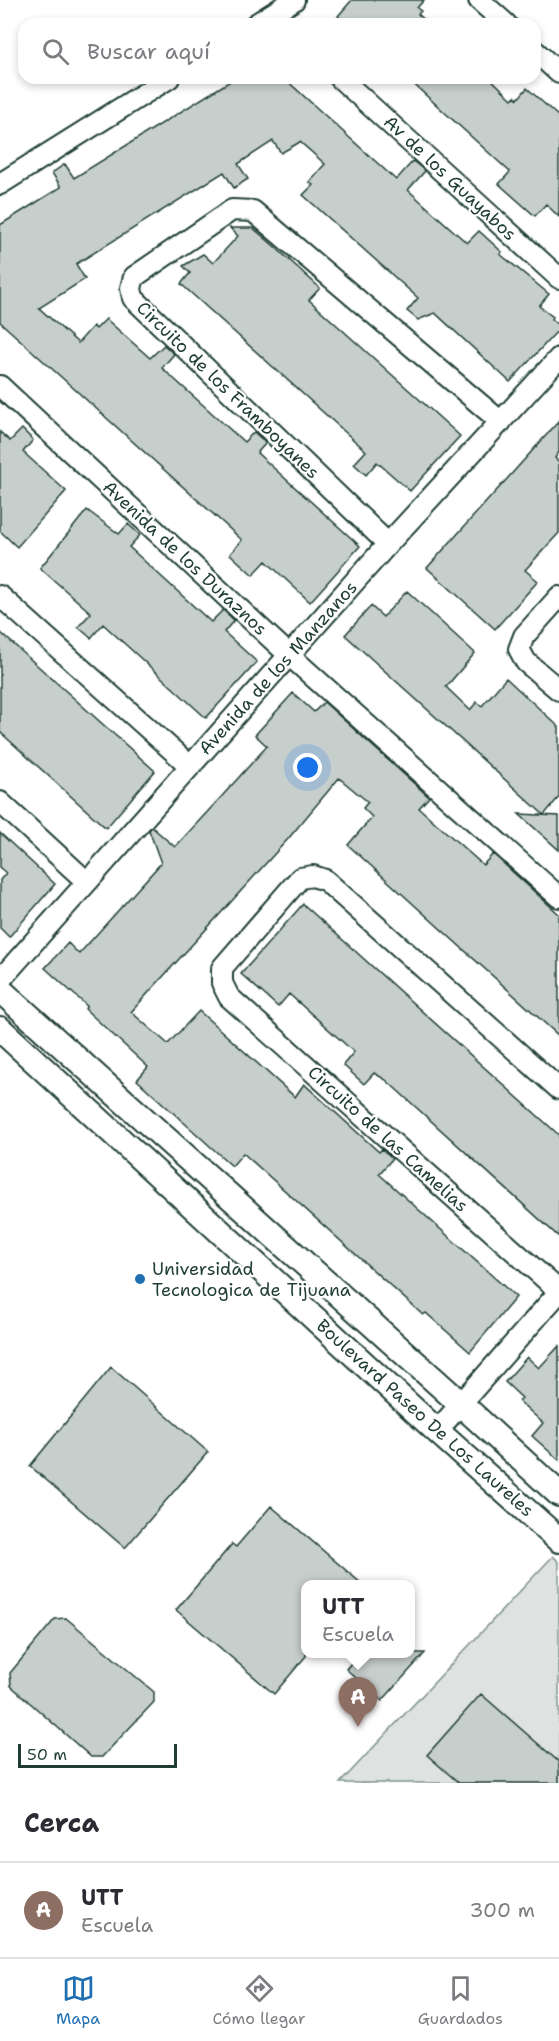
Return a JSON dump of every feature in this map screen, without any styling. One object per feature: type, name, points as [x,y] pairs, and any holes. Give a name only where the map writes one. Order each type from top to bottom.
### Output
[{"type":"street","points":[[273,18],[294,0]]},
{"type":"street","points":[[479,0],[499,18]]},
{"type":"street","points":[[541,56],[559,73]]},
{"type":"street","points":[[0,184],[159,84]]},
{"type":"street","name":"Av de los Guayabos","points":[[347,84],[559,278]]},
{"type":"street","name":"Circuito de los Framboyanes","points":[[388,544],[133,298],[131,288],[134,277],[232,210],[253,211],[501,422]]},
{"type":"street","name":"Avenida de los Manzanos","points":[[0,980],[388,544],[559,358]]},
{"type":"street","name":"Avenida de los Duraznos","points":[[0,386],[289,655],[559,897]]},
{"type":"street","points":[[0,596],[190,766]]},
{"type":"street","points":[[559,597],[524,636],[519,649],[526,662],[559,690]]},
{"type":"street","points":[[0,802],[87,882]]},
{"type":"street","name":"Circuito de las Camelias","points":[[559,1089],[325,880],[312,876],[300,878],[222,968],[222,983],[229,997],[559,1292]]},
{"type":"street","name":"Boulevard Paseo De Los Laureles","points":[[0,990],[559,1494]]},
{"type":"street","name":"Boulevard Paseo De Los Laureles","points":[[0,1029],[437,1431],[559,1540]]},
{"type":"street","points":[[437,1431],[559,1292]]},
{"type":"shaded area","points":[[553,1556],[559,1562],[559,1783],[340,1783]]},
{"type":"building","points":[[352,0],[424,0],[417,8],[421,11],[418,14],[422,18],[340,18],[338,16]]},
{"type":"building","points":[[225,84],[291,84],[396,180],[413,161],[425,171],[408,190],[467,243],[479,231],[502,252],[500,254],[549,294],[539,306],[553,317],[559,329],[510,382],[435,313],[418,320],[407,311],[418,298],[303,195],[313,185],[309,182],[325,164],[300,142],[281,153],[273,141],[238,164],[248,179],[234,188],[224,172],[76,264],[85,279],[39,308],[78,343],[93,326],[96,329],[106,319],[150,358],[164,345],[174,354],[162,368],[244,442],[254,432],[266,443],[257,453],[360,546],[310,602],[266,561],[253,575],[230,554],[242,540],[0,322],[0,225],[61,187],[52,173],[65,164],[74,178]]},
{"type":"building","points":[[414,84],[496,84],[512,99],[515,96],[518,99],[527,88],[559,117],[559,217],[546,204],[535,216],[499,184],[510,172]]},
{"type":"building","points":[[230,228],[253,228],[273,245],[320,288],[309,300],[460,436],[410,491],[377,462],[366,475],[354,464],[366,451],[181,284],[190,273],[183,266],[203,254],[213,263],[238,236]]},
{"type":"building","points":[[559,421],[559,452],[555,458],[559,462],[559,533],[525,570],[538,581],[495,629],[427,568]]},
{"type":"building","points":[[22,429],[33,440],[23,452],[66,491],[17,547],[0,531],[0,432],[10,441]]},
{"type":"building","points":[[87,510],[119,534],[128,524],[140,535],[129,547],[211,622],[223,610],[234,620],[224,632],[257,662],[206,718],[103,624],[91,638],[78,627],[91,613],[40,568]]},
{"type":"building","points":[[407,591],[475,653],[446,687],[470,710],[477,702],[482,706],[506,678],[559,727],[559,797],[544,815],[345,635],[371,606],[383,617]]},
{"type":"building","points":[[0,632],[155,771],[106,828],[0,732]]},
{"type":"building","points":[[293,693],[314,712],[324,702],[429,797],[419,808],[483,865],[493,854],[559,914],[559,1036],[348,845],[372,817],[363,808],[368,802],[339,778],[288,839],[131,1012],[168,1044],[199,1011],[295,1097],[304,1084],[379,1152],[382,1149],[392,1159],[379,1174],[516,1297],[470,1352],[426,1313],[423,1315],[243,1153],[232,1166],[137,1080],[148,1067],[85,1009],[87,1006],[45,968],[68,943],[79,954],[161,863],[149,830],[152,827],[175,847],[223,795],[267,746],[255,735]]},
{"type":"building","points":[[519,814],[559,816],[559,850]]},
{"type":"building","points":[[0,833],[55,884],[9,937],[0,928],[0,880],[6,873],[0,868]]},
{"type":"building","points":[[303,904],[559,1135],[559,1237],[386,1080],[374,1073],[364,1084],[343,1065],[354,1052],[289,994],[278,1007],[241,974]]},
{"type":"building","points":[[559,1346],[559,1460],[532,1436],[543,1423],[519,1401],[522,1398],[505,1382],[527,1357],[539,1368]]},
{"type":"building","points":[[111,1367],[208,1452],[125,1548],[30,1466]]},
{"type":"building","points":[[271,1506],[357,1580],[301,1580],[301,1658],[304,1658],[274,1694],[176,1610],[232,1544],[236,1547]]},
{"type":"building","points":[[66,1618],[154,1692],[154,1702],[102,1757],[91,1757],[11,1686],[10,1673],[55,1619]]},
{"type":"building","points":[[415,1653],[425,1653],[382,1701],[346,1669],[356,1658],[415,1658]]},
{"type":"building","points":[[481,1694],[559,1762],[559,1783],[459,1783],[427,1755]]},
{"type":"place","name":"Universidad Tecnologica de Tijuana","points":[[140,1279]]},
{"type":"place","name":"UTT","points":[[358,1727]]}]
